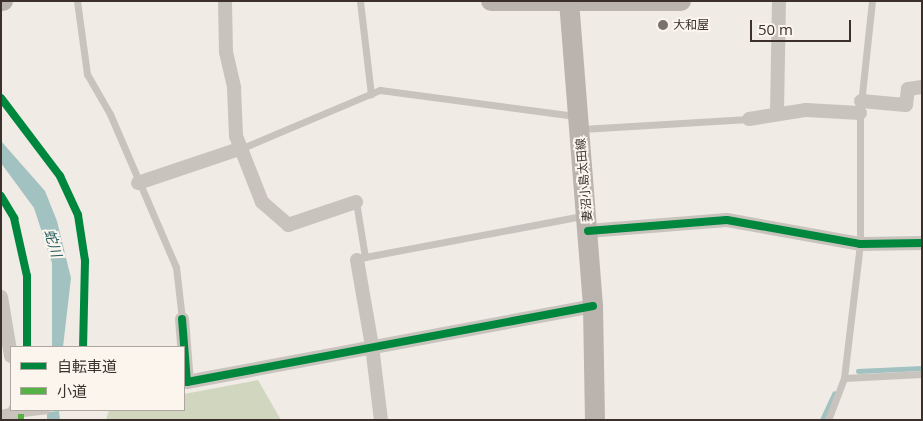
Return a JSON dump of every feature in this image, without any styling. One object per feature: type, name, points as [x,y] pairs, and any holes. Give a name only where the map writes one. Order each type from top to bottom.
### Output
[{"type":"main road","points":[[491,1],[681,1]]},
{"type":"main road","name":"妻沼小島太田線","points":[[569,2],[588,223],[593,306],[595,420]]},
{"type":"street","points":[[226,1],[226,52],[234,88],[239,149],[262,202],[288,225],[356,202]]},
{"type":"street","points":[[777,113],[779,1]]},
{"type":"street","points":[[749,119],[777,113],[806,110],[906,105],[908,89],[922,86]]},
{"type":"street","points":[[138,183],[239,149]]},
{"type":"street","points":[[588,223],[727,220],[860,244],[922,243]]},
{"type":"street","points":[[361,258],[381,420]]},
{"type":"street","points":[[1,297],[10,350]]},
{"type":"street","points":[[185,366],[186,382],[593,306]]},
{"type":"street","points":[[182,319],[184,346]]},
{"type":"lane","points":[[77,1],[87,74],[110,114],[138,183],[176,266],[182,319]]},
{"type":"lane","points":[[360,1],[371,94]]},
{"type":"lane","points":[[828,420],[844,378],[860,244],[860,107],[872,1]]},
{"type":"lane","points":[[239,149],[380,90],[612,130],[749,119]]},
{"type":"lane","points":[[356,202],[361,258],[588,223]]},
{"type":"lane","points":[[844,378],[922,374]]},
{"type":"lane","points":[[15,413],[36,411]]},
{"type":"green space","points":[[258,380],[281,420],[106,420],[109,411],[185,411],[185,394]]},
{"type":"water","name":"蛇川","points":[[1,141],[45,191],[57,221],[71,278],[63,346],[52,346],[52,263],[34,208],[1,163]]},
{"type":"water","points":[[59,411],[60,420],[47,420],[47,412]]},
{"type":"waterway","points":[[858,371],[922,368]]},
{"type":"waterway","points":[[822,420],[834,394]]},
{"type":"marked path","points":[[21,414],[21,420]]},
{"type":"cycle path","points":[[1,98],[60,176],[78,215],[85,261],[83,346]]},
{"type":"cycle path","points":[[1,196],[14,218],[27,276],[27,346]]},
{"type":"cycle path","points":[[588,231],[727,220],[860,244],[922,243]]},
{"type":"cycle path","points":[[185,357],[187,382],[593,306]]},
{"type":"cycle path","points":[[182,319],[184,346]]},
{"type":"place","name":"大和屋","points":[[663,25]]}]
